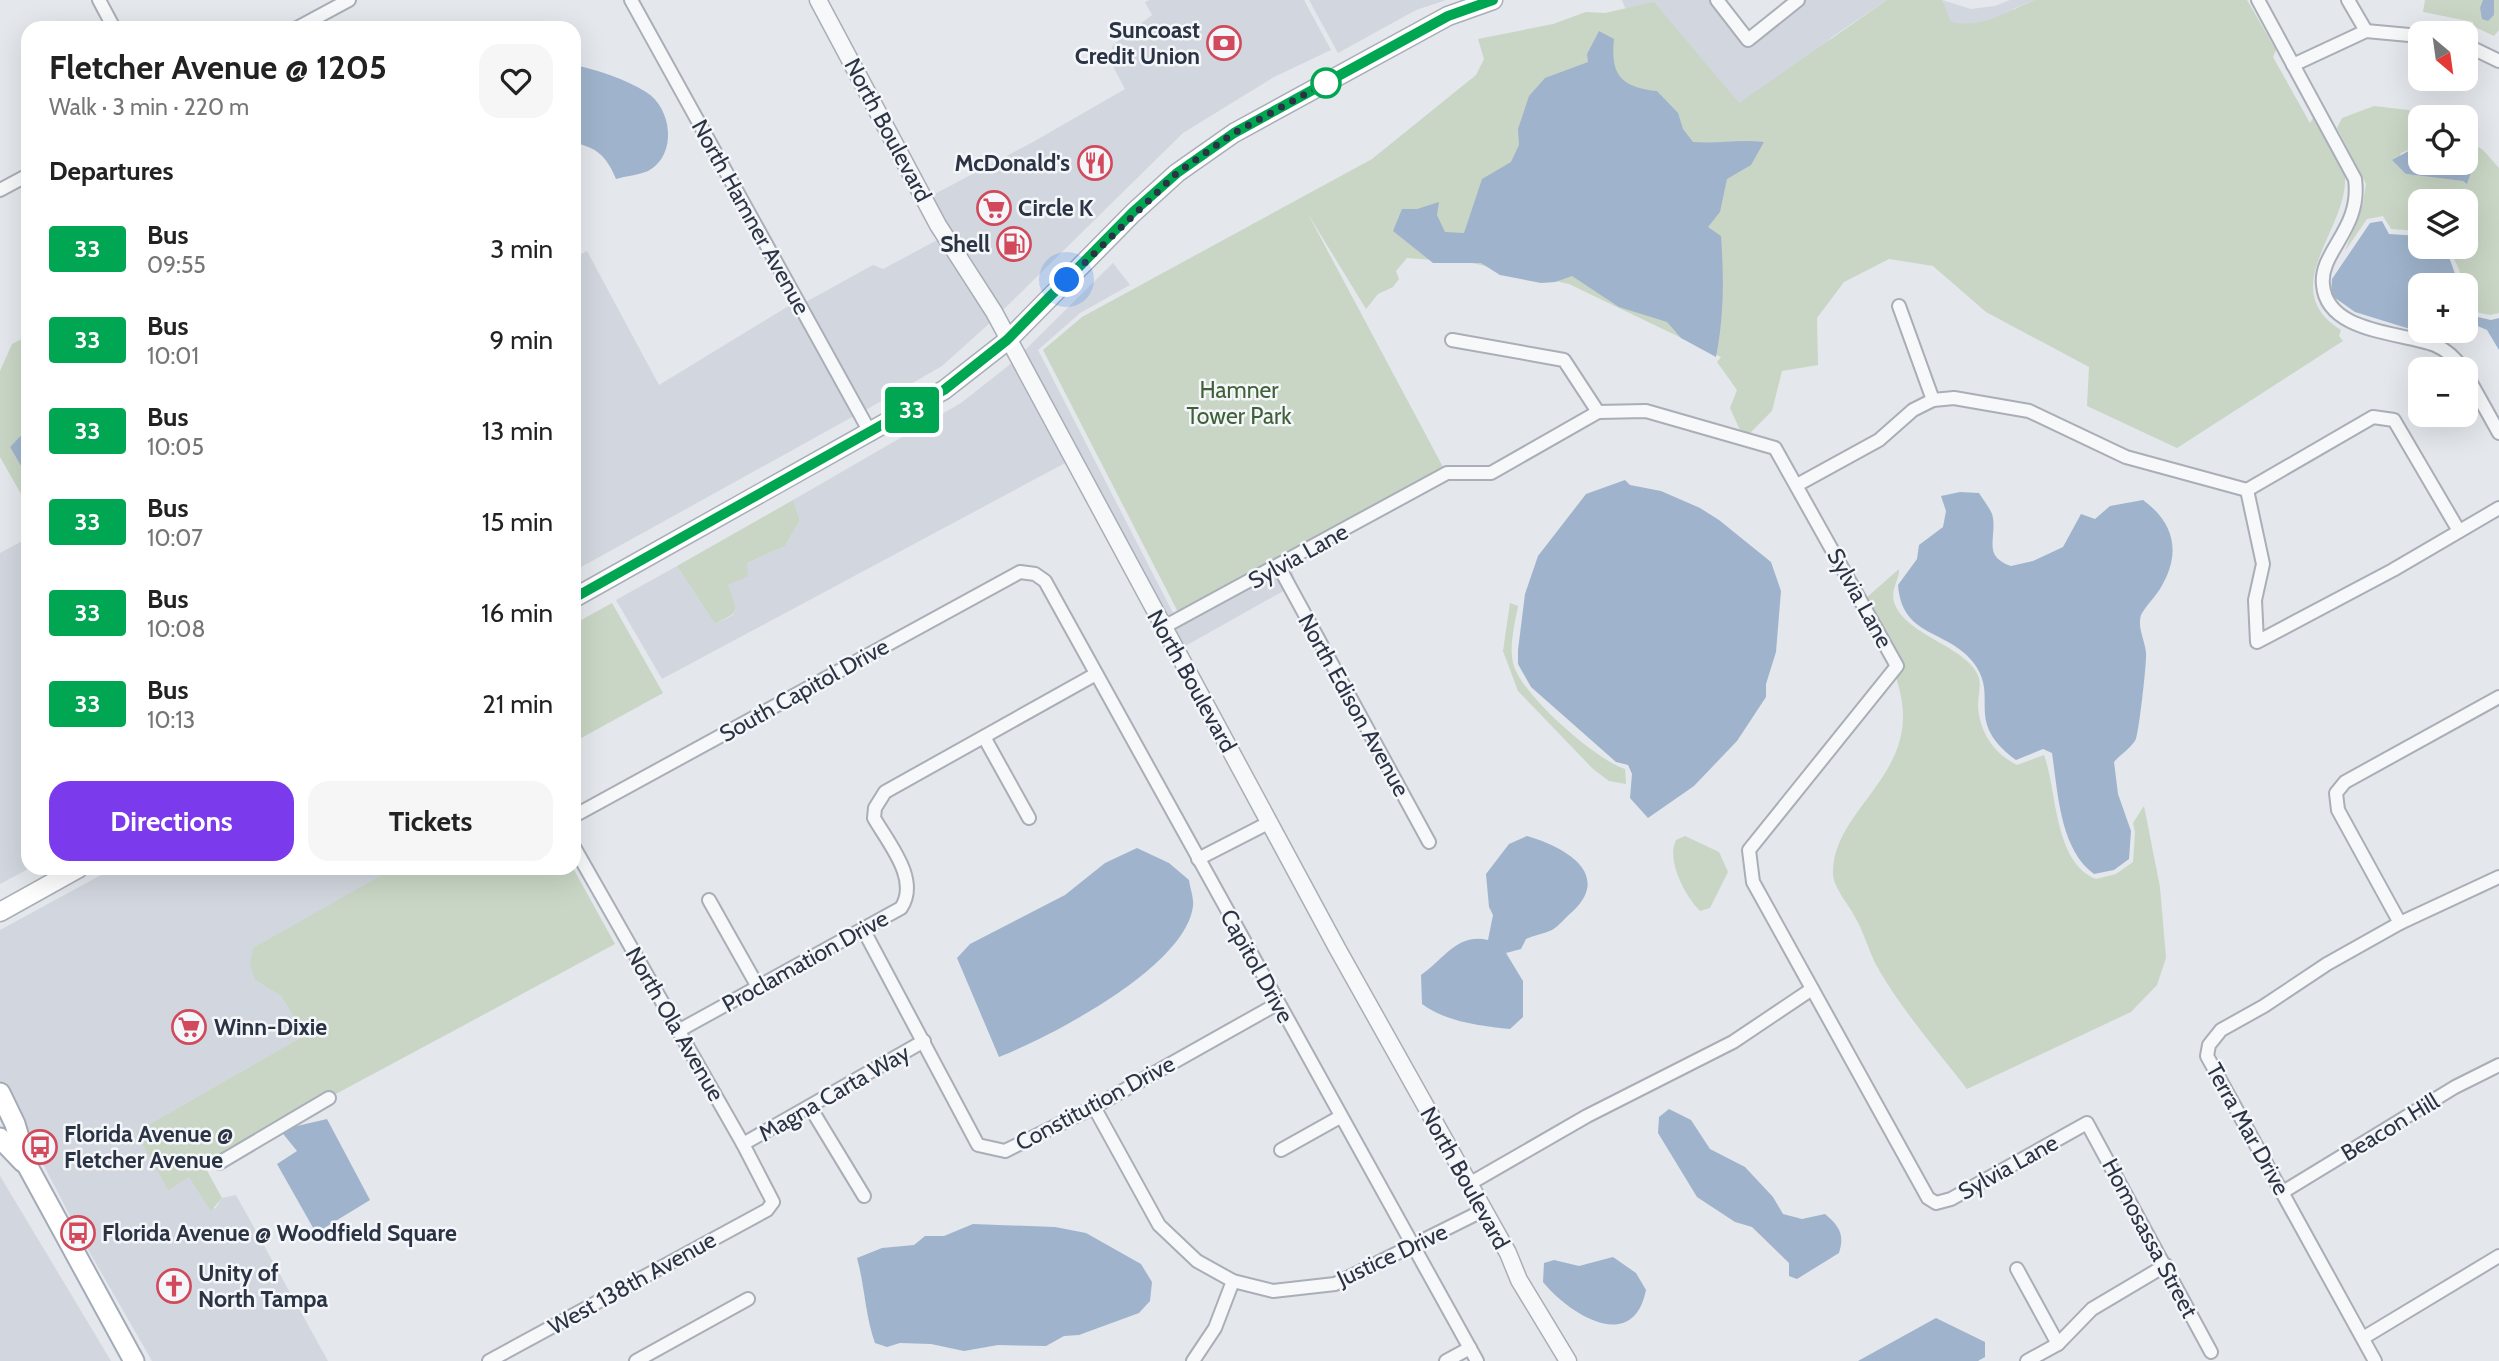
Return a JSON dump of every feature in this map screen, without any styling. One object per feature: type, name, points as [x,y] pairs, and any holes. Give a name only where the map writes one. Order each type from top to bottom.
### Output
[{"type":"main road","points":[[581,594],[944,390],[1007,340],[1133,212],[1177,173],[1234,133],[1448,16],[1493,0]]},
{"type":"main road","points":[[0,912],[66,875]]},
{"type":"main road","points":[[0,1093],[15,1124],[26,1165],[134,1361]]},
{"type":"main road","points":[[0,1138],[26,1165]]},
{"type":"street","points":[[99,0],[110,21]]},
{"type":"street","points":[[310,21],[349,0]]},
{"type":"street","name":"North Hamner Avenue","points":[[631,0],[870,434]]},
{"type":"street","name":"North Boulevard","points":[[818,0],[938,225],[976,283],[1162,628],[1484,1210],[1519,1280],[1568,1361]]},
{"type":"street","points":[[1717,0],[1748,40],[1798,0]]},
{"type":"street","points":[[2258,0],[2355,179],[2358,197],[2353,218],[2328,263],[2322,284],[2330,304],[2345,320],[2435,346],[2452,357]]},
{"type":"street","points":[[2348,0],[2365,31]]},
{"type":"street","points":[[2293,65],[2365,31],[2408,35]]},
{"type":"street","points":[[2478,51],[2499,61]]},
{"type":"street","points":[[2,184],[21,177]]},
{"type":"street","points":[[1899,306],[1933,400]]},
{"type":"street","points":[[1451,340],[1564,360],[1598,412]]},
{"type":"street","points":[[2478,395],[2499,433]]},
{"type":"street","points":[[1797,485],[1879,440],[1913,410],[1933,400],[1954,398],[2029,411],[2126,457],[2247,490],[2373,416],[2394,420],[2459,531]]},
{"type":"street","name":"Sylvia Lane","points":[[1162,628],[1279,567],[1447,473],[1491,472],[1598,412],[1646,411],[1775,447],[1897,666],[1749,850],[1753,882],[1932,1201],[1941,1203],[1951,1199],[2087,1123]]},
{"type":"street","points":[[2247,490],[2263,564],[2255,600],[2257,642],[2496,512]]},
{"type":"street","name":"North Edison Avenue","points":[[1279,567],[1429,842]]},
{"type":"street","name":"South Capitol Drive","points":[[581,812],[1020,572],[1035,574]]},
{"type":"street","name":"Capitol Drive","points":[[1035,574],[1045,581],[1412,1248],[1477,1361]]},
{"type":"street","name":"Proclamation Drive","points":[[678,1031],[901,908],[909,897],[909,883],[874,818],[875,807],[885,792],[1096,674]]},
{"type":"street","points":[[2400,923],[2338,810],[2336,793],[2345,782],[2499,697]]},
{"type":"street","points":[[984,737],[1029,818]]},
{"type":"street","points":[[1198,859],[1270,822]]},
{"type":"street","name":"North Ola Avenue","points":[[581,859],[743,1144],[773,1202]]},
{"type":"street","name":"Terra Mar Drive","points":[[2375,1361],[2207,1056],[2209,1045],[2221,1030],[2400,923],[2499,877]]},
{"type":"street","points":[[709,900],[758,987]]},
{"type":"street","name":"Constitution Drive","points":[[863,929],[978,1145],[1005,1151],[1094,1107],[1277,1004]]},
{"type":"street","points":[[1469,1184],[1587,1116],[1733,1042],[1812,989]]},
{"type":"street","name":"Magna Carta Way","points":[[743,1144],[924,1041]]},
{"type":"street","name":"Beacon Hill","points":[[2283,1192],[2455,1087],[2499,1065]]},
{"type":"street","points":[[219,1163],[329,1098]]},
{"type":"street","points":[[810,1107],[864,1196]]},
{"type":"street","name":"Justice Drive","points":[[1094,1107],[1159,1225],[1197,1261],[1233,1281],[1273,1291],[1335,1284],[1484,1210]]},
{"type":"street","points":[[1281,1150],[1340,1117]]},
{"type":"street","name":"Homosassa Street","points":[[2087,1123],[2211,1352]]},
{"type":"street","name":"West 138th Avenue","points":[[489,1361],[766,1210],[773,1202]]},
{"type":"street","points":[[2363,1338],[2499,1256]]},
{"type":"street","points":[[2027,1361],[2058,1344],[2092,1309],[2166,1265]]},
{"type":"street","points":[[2017,1269],[2058,1344]]},
{"type":"street","points":[[1193,1361],[1215,1328],[1233,1281]]},
{"type":"street","points":[[636,1361],[748,1298]]},
{"type":"street","points":[[1447,1361],[1470,1348]]},
{"type":"shaded area","points":[[1304,0],[1331,50],[1274,77],[1183,133],[1000,313],[929,197],[1125,89],[1109,59],[1113,45],[1152,15],[1145,2]]},
{"type":"shaded area","points":[[1309,0],[1446,0],[1416,10],[1338,53]]},
{"type":"shaded area","points":[[1622,0],[1712,0],[1744,44],[1751,45],[1801,7],[1804,0],[1887,0],[1832,37],[1755,107],[1728,103],[1630,20]]},
{"type":"shaded area","points":[[1942,0],[1971,9],[1995,6],[2010,0],[2035,0],[2013,9],[2012,30],[1974,111]]},
{"type":"shaded area","points":[[941,238],[992,321],[942,366],[864,411],[804,303],[873,265],[883,269]]},
{"type":"shaded area","points":[[587,251],[659,385],[792,304],[854,416],[581,567],[581,254]]},
{"type":"shaded area","points":[[1113,263],[1130,285],[1080,313],[1038,350],[1174,615],[1164,620],[1021,354]]},
{"type":"shaded area","points":[[1013,362],[1067,462],[662,679],[616,600],[677,566],[715,624],[733,615],[736,608],[727,585],[747,563],[785,546],[800,520],[793,500],[961,403]]},
{"type":"shaded area","points":[[21,542],[21,873],[0,884],[0,553]]},
{"type":"shaded area","points":[[1291,567],[1296,583],[1294,585],[1180,649],[1170,631]]},
{"type":"shaded area","points":[[101,875],[382,875],[253,949],[255,980],[281,996],[305,1035],[136,1132],[189,1177],[215,1209],[222,1198],[236,1195],[328,1361],[152,1361],[82,1239],[0,1081],[0,930]]},
{"type":"shaded area","points":[[0,1176],[111,1361],[0,1361]]},
{"type":"green space","name":"Hamner Tower Park","points":[[1887,0],[1942,0],[1951,22],[1963,24],[1995,18],[2035,0],[2247,0],[2276,50],[2273,57],[2310,123],[2315,115],[2336,147],[2344,167],[2344,189],[2339,211],[2314,274],[2314,294],[2322,313],[2341,330],[2339,336],[2343,341],[2177,448],[2087,406],[2089,367],[1986,312],[1933,266],[1889,259],[1844,282],[1817,318],[1818,365],[1782,371],[1772,411],[1749,434],[1740,430],[1730,408],[1737,390],[1717,362],[1721,357],[1569,284],[1472,263],[1407,258],[1396,271],[1399,279],[1393,287],[1378,294],[1366,309],[1308,214],[1443,467],[1178,612],[1043,350],[1082,317],[1372,159],[1476,75],[1484,59],[1478,39],[1553,24],[1586,12],[1605,13],[1654,2],[1739,103]]},
{"type":"green space","points":[[2425,0],[2499,0],[2499,30],[2494,36],[2478,28],[2478,21],[2423,12]]},
{"type":"green space","points":[[2374,106],[2408,110],[2408,150],[2401,153],[2397,162],[2408,175],[2464,181],[2468,175],[2478,175],[2478,147],[2499,168],[2499,313],[2490,315],[2478,312],[2478,273],[2460,273],[2454,259],[2478,259],[2478,189],[2408,189],[2408,230],[2391,229],[2383,216],[2367,219],[2345,251],[2363,203],[2366,184],[2337,128],[2342,118]]},
{"type":"green space","points":[[21,340],[21,435],[10,447],[21,466],[21,494],[0,457],[0,371],[12,344]]},
{"type":"green space","points":[[793,500],[800,520],[785,546],[747,563],[748,576],[728,585],[736,608],[733,614],[715,624],[677,566]]},
{"type":"green space","points":[[1899,569],[1893,597],[1897,609],[1916,628],[1953,651],[1973,668],[1980,681],[1978,705],[1981,724],[1994,748],[2017,765],[2044,755],[2059,824],[2072,858],[2082,871],[2096,879],[2116,874],[2133,862],[2133,823],[2144,806],[2160,887],[2166,958],[2157,985],[2131,1012],[1967,1089],[1889,986],[1833,875],[1835,854],[1843,835],[1891,763],[1899,742],[1903,719],[1900,690],[1866,598]]},
{"type":"green space","points":[[612,603],[663,693],[581,738],[581,620]]},
{"type":"green space","points":[[1510,603],[1518,606],[1512,659],[1520,679],[1562,725],[1597,753],[1625,769],[1626,784],[1609,781],[1593,769],[1518,691],[1503,651]]},
{"type":"green space","points":[[1685,836],[1719,852],[1728,872],[1710,908],[1700,911],[1683,887],[1673,857],[1676,840]]},
{"type":"green space","points":[[382,875],[577,875],[615,944],[204,1165],[222,1198],[211,1211],[189,1177],[168,1190],[136,1132],[305,1035],[281,996],[255,980],[250,964],[253,948]]},
{"type":"water","points":[[2483,0],[2494,0],[2494,15],[2488,21],[2482,19],[2480,8]]},
{"type":"water","points":[[1599,31],[1614,39],[1614,62],[1621,77],[1627,83],[1657,91],[1678,113],[1683,129],[1693,142],[1764,142],[1751,165],[1727,179],[1720,212],[1708,227],[1721,236],[1722,251],[1722,312],[1716,357],[1681,338],[1667,322],[1619,307],[1572,276],[1555,282],[1541,283],[1500,275],[1481,263],[1433,263],[1393,231],[1402,209],[1417,209],[1439,202],[1437,215],[1445,232],[1464,233],[1482,179],[1511,162],[1519,145],[1518,129],[1529,96],[1545,78],[1588,62],[1587,54]]},
{"type":"water","points":[[581,67],[602,72],[646,92],[662,109],[668,132],[667,143],[658,164],[648,171],[616,179],[600,154],[581,145]]},
{"type":"water","points":[[2408,151],[2408,174],[2406,174],[2392,160]]},
{"type":"water","points":[[2414,175],[2470,175],[2467,184],[2463,181]]},
{"type":"water","points":[[2382,221],[2389,234],[2408,235],[2408,259],[2450,259],[2455,273],[2408,273],[2408,328],[2355,312],[2331,295],[2332,279],[2370,223]]},
{"type":"water","points":[[2478,317],[2491,320],[2499,318],[2499,350],[2487,330],[2478,326]]},
{"type":"water","points":[[21,435],[21,466],[10,447]]},
{"type":"water","points":[[1625,480],[1630,485],[1661,491],[1700,508],[1719,520],[1771,562],[1781,591],[1776,652],[1766,684],[1766,697],[1737,741],[1694,786],[1648,818],[1630,798],[1632,774],[1628,765],[1616,762],[1531,687],[1518,664],[1525,594],[1538,556],[1586,494]]},
{"type":"water","points":[[1960,492],[1979,493],[1992,515],[1994,552],[2002,562],[2011,566],[2033,561],[2063,547],[2081,514],[2095,519],[2110,506],[2143,500],[2163,519],[2168,530],[2173,552],[2171,564],[2160,589],[2140,620],[2146,659],[2136,739],[2114,762],[2118,794],[2131,831],[2129,859],[2114,870],[2094,874],[2074,850],[2062,819],[2052,753],[2043,749],[2016,760],[2000,746],[1990,733],[1986,721],[1984,687],[1973,662],[1962,651],[1917,624],[1901,602],[1898,585],[1917,559],[1919,545],[1943,527],[1946,511],[1941,496]]},
{"type":"water","points":[[1527,836],[1568,854],[1585,873],[1588,885],[1584,898],[1557,926],[1526,939],[1521,949],[1506,953],[1523,981],[1523,1017],[1510,1029],[1464,1022],[1431,1010],[1422,1004],[1421,975],[1459,944],[1467,940],[1488,940],[1493,915],[1489,907],[1486,874],[1509,844]]},
{"type":"water","points":[[1137,848],[1169,863],[1189,880],[1193,906],[1185,929],[1167,953],[1112,997],[1050,1034],[999,1057],[957,958],[970,944],[1065,895],[1105,863]]},
{"type":"water","points":[[1669,1109],[1691,1120],[1710,1149],[1745,1167],[1773,1197],[1783,1214],[1802,1219],[1825,1214],[1840,1231],[1839,1253],[1797,1279],[1789,1276],[1789,1263],[1752,1227],[1735,1222],[1697,1197],[1658,1133],[1659,1117]]},
{"type":"water","points":[[327,1119],[370,1200],[316,1233],[277,1164],[297,1151],[280,1130]]},
{"type":"water","points":[[973,1224],[1055,1227],[1086,1233],[1141,1264],[1152,1282],[1150,1301],[1139,1313],[1079,1335],[1064,1336],[1046,1346],[998,1345],[964,1351],[931,1344],[900,1343],[887,1347],[875,1343],[857,1258],[882,1248],[914,1245],[925,1236],[944,1236]]},
{"type":"water","points":[[1613,1257],[1636,1273],[1646,1290],[1639,1310],[1628,1321],[1615,1324],[1584,1316],[1568,1306],[1543,1282],[1544,1263],[1554,1260],[1579,1266]]},
{"type":"water","points":[[1936,1318],[1985,1342],[1985,1357],[1978,1361],[1858,1361]]},
{"type":"bus line","name":"33","points":[[581,594],[944,390],[1007,340],[1133,212],[1177,173],[1234,133],[1448,16],[1493,0]]},
{"type":"place","name":"Suncoast Credit Union","points":[[1224,43]]},
{"type":"place","name":"McDonald's","points":[[1095,163]]},
{"type":"place","name":"Circle K","points":[[994,208]]},
{"type":"place","name":"Shell","points":[[1014,244]]},
{"type":"place","name":"Winn-Dixie","points":[[189,1027]]},
{"type":"place","name":"Florida Avenue @ Fletcher Avenue","points":[[40,1147]]},
{"type":"place","name":"Florida Avenue @ Woodfield Square","points":[[78,1233]]},
{"type":"place","name":"Unity of North Tampa","points":[[174,1286]]},
{"type":"route","points":[[1067,280],[1133,212],[1177,173],[1234,133],[1335,78],[1326,83]]}]
